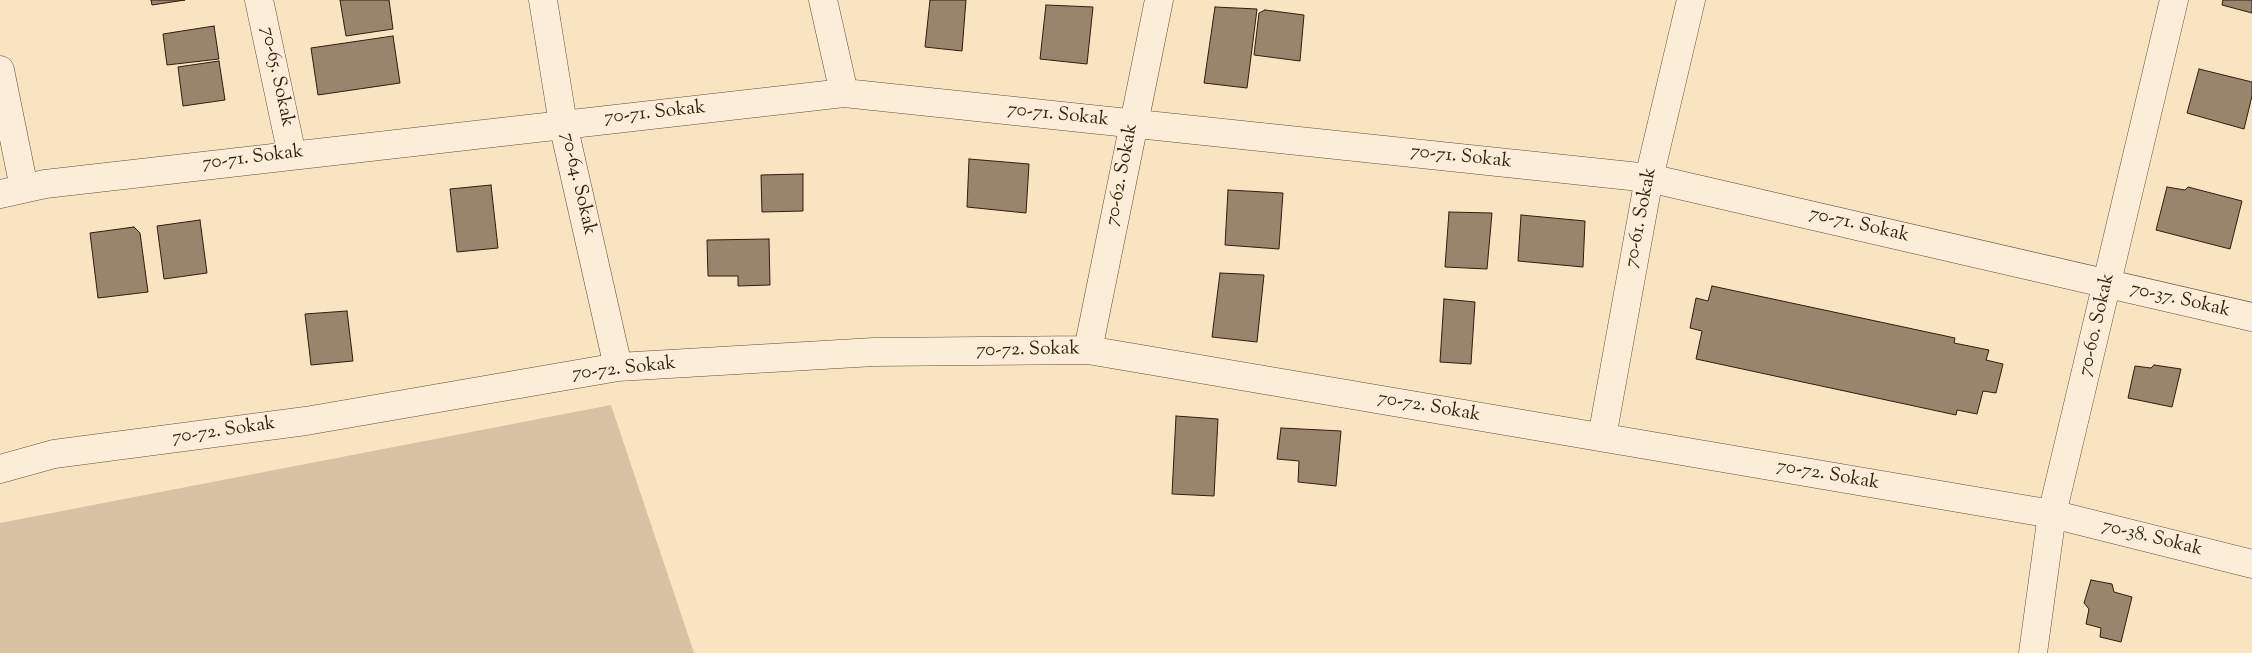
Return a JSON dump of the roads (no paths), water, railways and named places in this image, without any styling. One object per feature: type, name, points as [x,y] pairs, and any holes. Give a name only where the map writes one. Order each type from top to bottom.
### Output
[{"type":"street","name":"70-65. Sokak","points":[[259,0],[292,155]]},
{"type":"street","name":"70-64. Sokak","points":[[543,0],[563,124],[618,367]]},
{"type":"street","points":[[823,0],[844,93]]},
{"type":"street","name":"70-62. Sokak","points":[[1088,350],[1158,0]]},
{"type":"street","name":"70-61. Sokak","points":[[1602,437],[1649,178],[1691,0]]},
{"type":"street","name":"70-60. Sokak","points":[[2033,653],[2052,514],[2174,0]]},
{"type":"street","points":[[0,70],[12,191]]},
{"type":"street","name":"70-71. Sokak","points":[[12,191],[292,155],[844,93],[1649,178],[2108,284]]},
{"type":"street","name":"70-37. Sokak","points":[[2108,284],[2252,317]]},
{"type":"street","name":"70-72. Sokak","points":[[0,469],[54,454],[306,421],[618,367],[874,352],[1088,350],[2052,514]]},
{"type":"street","name":"70-38. Sokak","points":[[2052,514],[2252,564]]}]
